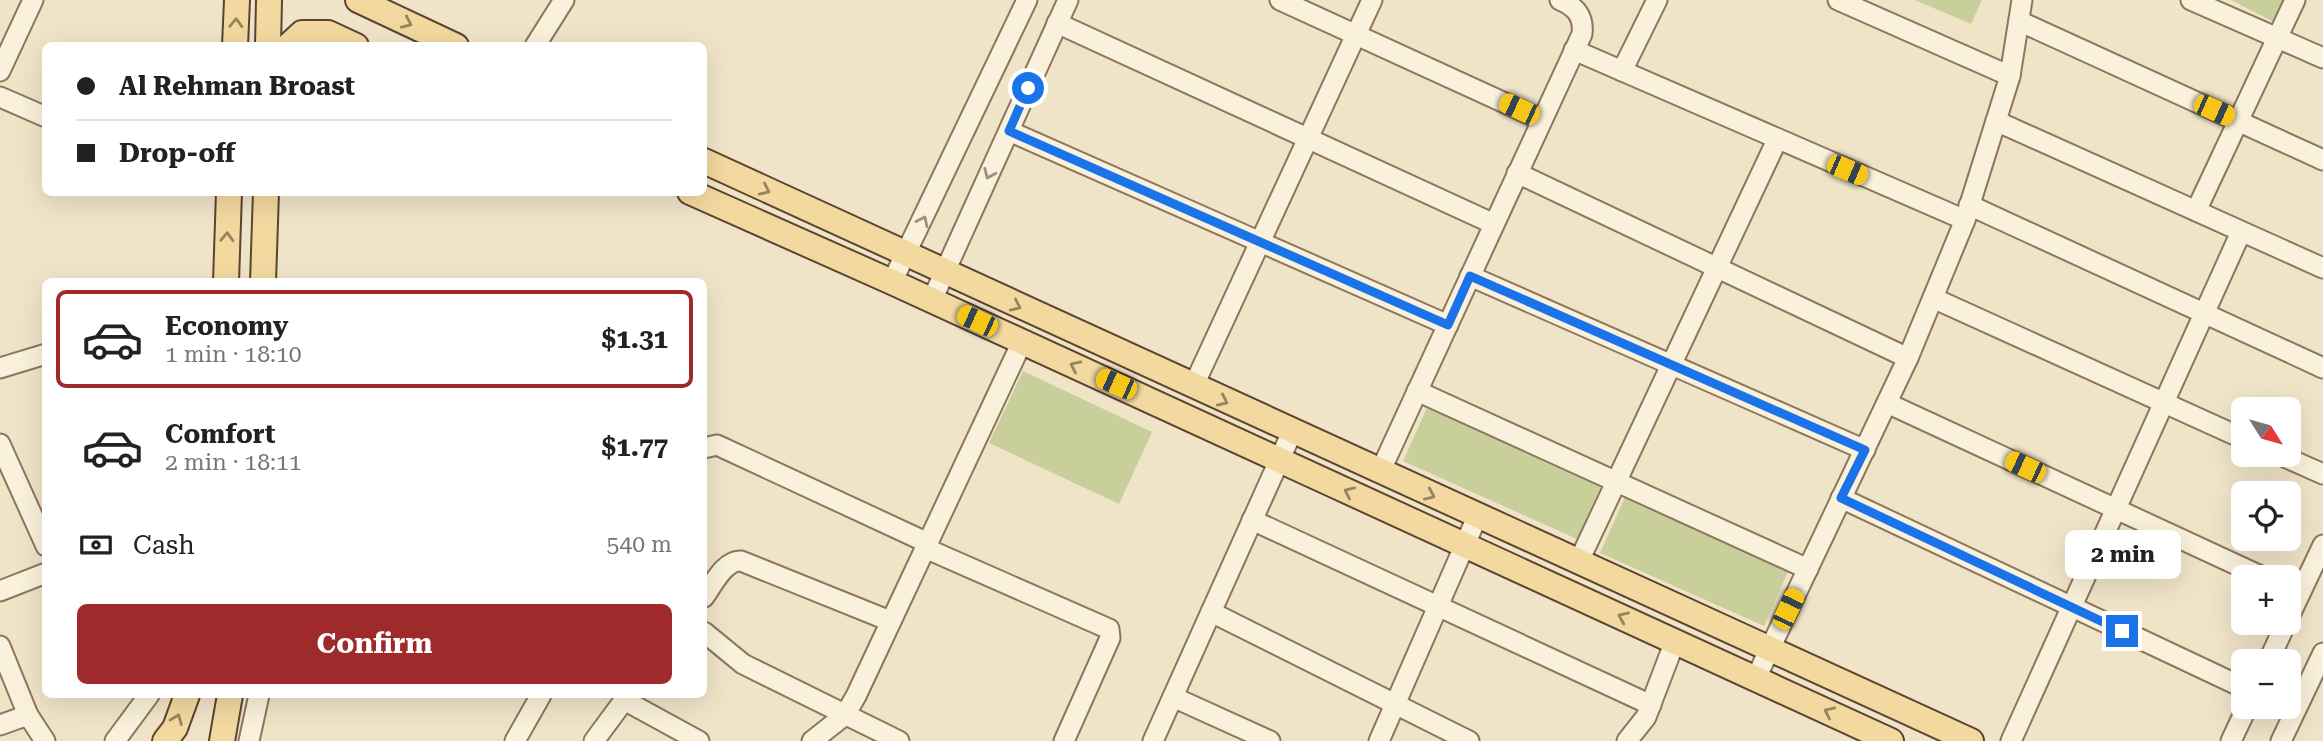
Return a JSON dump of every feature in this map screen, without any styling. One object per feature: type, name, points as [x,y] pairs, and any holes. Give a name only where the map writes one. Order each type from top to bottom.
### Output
[{"type":"main road","points":[[235,42],[237,0]]},
{"type":"main road","points":[[268,42],[269,0]]},
{"type":"main road","points":[[358,0],[447,42]]},
{"type":"main road","points":[[292,42],[302,33],[328,33],[347,42]]},
{"type":"main road","points":[[707,162],[944,274],[1970,741]]},
{"type":"main road","points":[[226,278],[229,196]]},
{"type":"main road","points":[[264,278],[266,196]]},
{"type":"main road","points":[[699,196],[932,300],[1891,741]]},
{"type":"main road","points":[[165,741],[174,728],[186,698]]},
{"type":"main road","points":[[222,741],[229,698]]},
{"type":"street","points":[[0,71],[33,0]]},
{"type":"street","points":[[538,42],[564,0]]},
{"type":"street","points":[[892,282],[907,256],[1027,0]]},
{"type":"street","points":[[932,300],[1068,0]]},
{"type":"street","points":[[1280,0],[1542,120]]},
{"type":"street","points":[[1192,387],[1372,0]]},
{"type":"street","points":[[1380,472],[1582,34],[1583,22],[1578,12],[1560,0]]},
{"type":"street","points":[[1622,71],[1657,0]]},
{"type":"street","points":[[1838,0],[2010,76]]},
{"type":"street","points":[[1756,678],[1908,358],[1967,213],[2010,76],[2022,0]]},
{"type":"street","points":[[2191,0],[2323,58]]},
{"type":"street","points":[[2196,211],[2295,0]]},
{"type":"street","points":[[2019,22],[2323,160]]},
{"type":"street","points":[[1058,23],[1307,140],[1494,223]]},
{"type":"street","points":[[1574,50],[1777,140],[1967,213],[2205,313],[2323,368]]},
{"type":"street","points":[[0,97],[42,115]]},
{"type":"street","points":[[1996,121],[2323,268]]},
{"type":"street","points":[[1009,131],[1448,325]]},
{"type":"street","points":[[1578,562],[1777,140]]},
{"type":"street","points":[[1517,173],[1908,358]]},
{"type":"street","points":[[2011,741],[2241,232]]},
{"type":"street","points":[[1470,276],[1865,450]]},
{"type":"street","points":[[1933,298],[2231,433]]},
{"type":"street","points":[[812,741],[845,715],[1022,342]]},
{"type":"street","points":[[0,368],[42,355]]},
{"type":"street","points":[[1417,391],[1808,569]]},
{"type":"street","points":[[1887,403],[2237,565]]},
{"type":"street","points":[[1153,741],[1292,432]]},
{"type":"street","points":[[0,444],[42,537]]},
{"type":"street","points":[[707,447],[717,445],[1109,629],[1110,638],[1064,741]]},
{"type":"street","points":[[2301,464],[2323,474]]},
{"type":"street","points":[[1841,498],[2231,682]]},
{"type":"street","points":[[1380,741],[1437,604],[1477,517]]},
{"type":"street","points":[[1252,520],[1651,705]]},
{"type":"street","points":[[2301,581],[2323,545]]},
{"type":"street","points":[[707,593],[726,567],[735,561],[890,621]]},
{"type":"street","points":[[0,591],[42,575]]},
{"type":"street","points":[[1211,612],[1469,741]]},
{"type":"street","points":[[707,634],[743,664],[899,741]]},
{"type":"street","points":[[1627,741],[1646,718],[1675,641]]},
{"type":"street","points":[[0,646],[28,715],[45,741]]},
{"type":"street","points":[[2281,741],[2323,653]]},
{"type":"street","points":[[1172,697],[1270,741]]},
{"type":"street","points":[[115,741],[147,698]]},
{"type":"street","points":[[249,741],[258,698]]},
{"type":"street","points":[[515,741],[539,698]]},
{"type":"street","points":[[594,741],[625,698]]},
{"type":"street","points":[[628,698],[699,741]]},
{"type":"street","points":[[0,725],[28,715]]},
{"type":"street","points":[[2231,741],[2241,719]]},
{"type":"green space","points":[[1915,0],[1982,0],[1971,24]]},
{"type":"green space","points":[[2231,0],[2287,0],[2276,23]]},
{"type":"green space","points":[[1023,371],[1152,432],[1119,504],[989,443]]},
{"type":"green space","points":[[1427,408],[1601,486],[1577,539],[1403,461]]},
{"type":"green space","points":[[1625,497],[1789,569],[1764,626],[1600,553]]},
{"type":"route","points":[[1028,88],[1009,131],[1448,325],[1470,276],[1865,450],[1841,498],[2122,631]]}]
